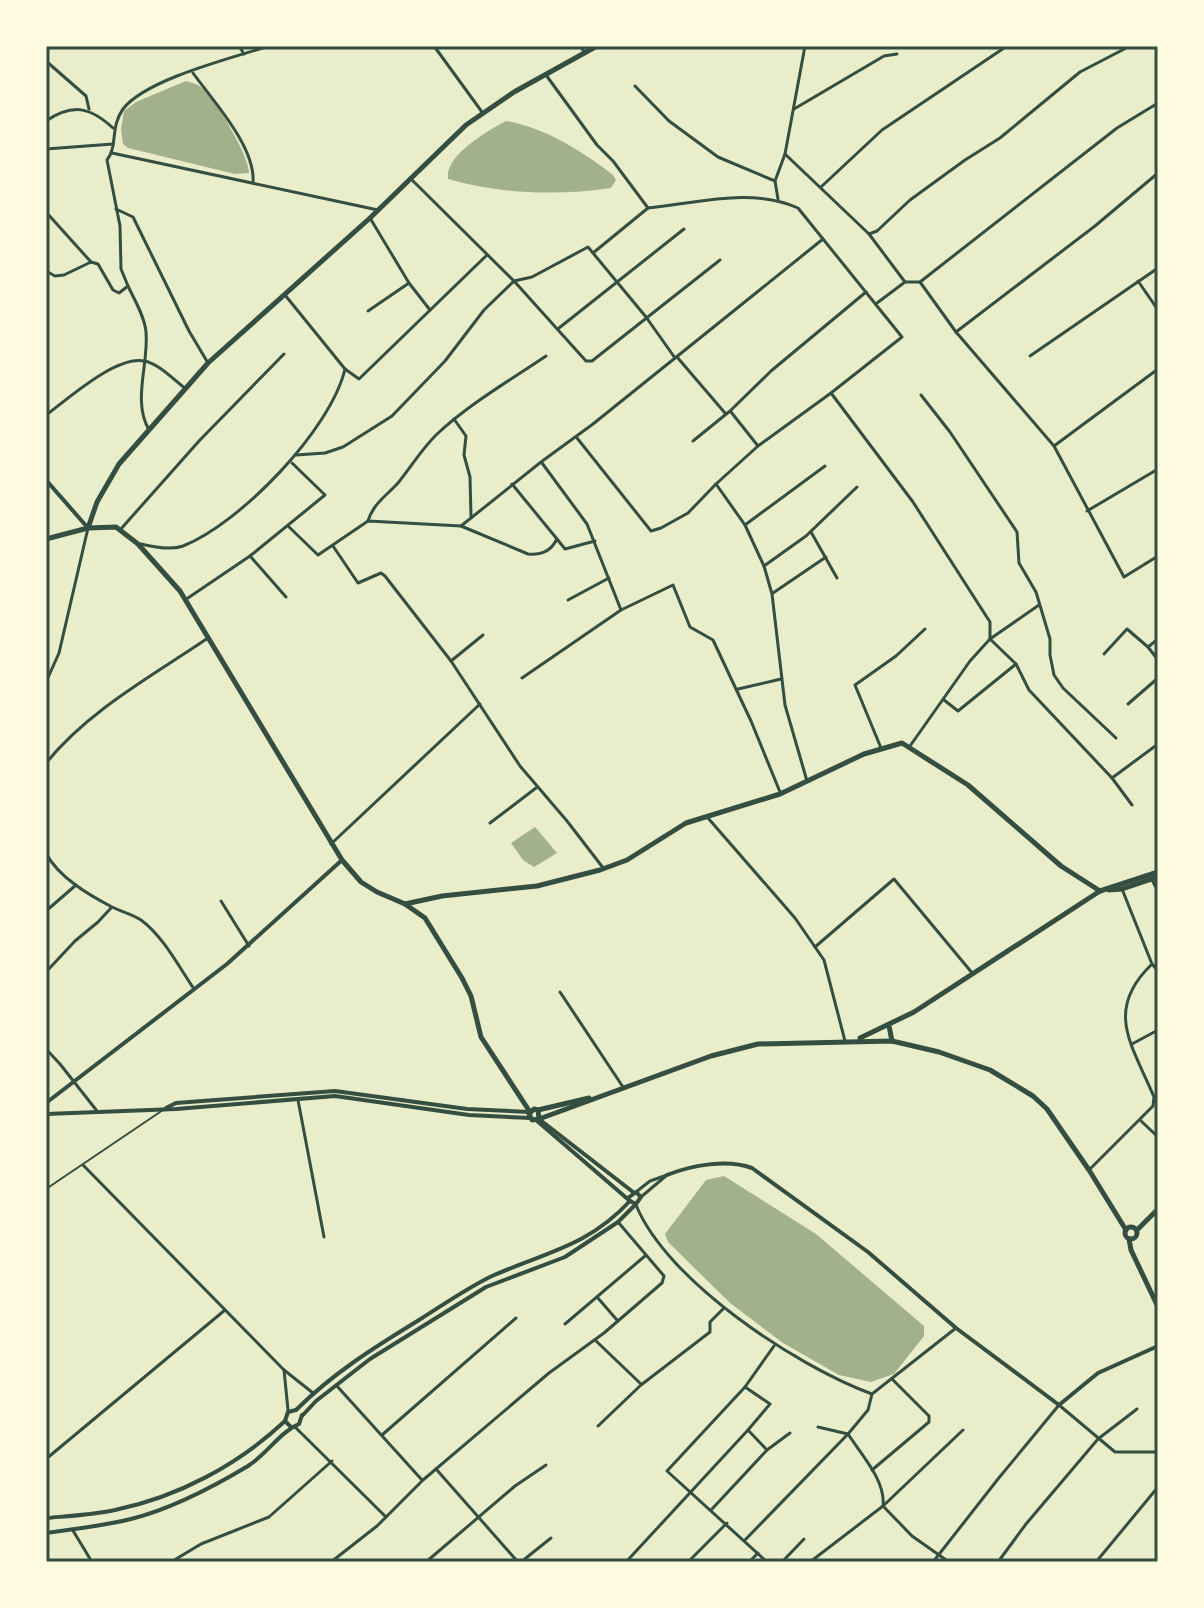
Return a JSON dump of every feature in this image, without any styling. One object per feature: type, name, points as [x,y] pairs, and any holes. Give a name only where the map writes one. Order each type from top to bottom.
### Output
[{"type":"main road","points":[[88,528],[97,502],[119,464],[208,363],[370,218],[449,139],[482,112],[597,46]]},
{"type":"main road","points":[[46,539],[88,528],[116,527],[138,544],[185,600],[342,860],[361,882],[425,918],[471,996],[481,1037],[534,1117]]},
{"type":"main road","points":[[405,904],[442,896],[537,886],[604,869],[627,860],[686,823],[780,794],[881,748],[902,743],[968,785],[1061,866],[1100,891],[1122,889],[1156,876]]},
{"type":"main road","points":[[855,1040],[889,1026],[1100,891],[1156,876]]},
{"type":"main road","points":[[889,1026],[892,1041]]},
{"type":"main road","points":[[534,1117],[538,1110],[595,1097],[711,1056],[758,1044],[892,1041],[939,1052],[1016,1083],[1047,1109],[1126,1230],[1131,1250],[1158,1307]]},
{"type":"main road","points":[[534,1117],[580,1105],[595,1097]]},
{"type":"main road","points":[[1129,1239],[1137,1236],[1137,1230],[1158,1209]]},
{"type":"main road","points":[[1126,1230],[1132,1227],[1137,1230]]},
{"type":"street","points":[[239,46],[244,54]]},
{"type":"street","points":[[149,430],[143,419],[141,385],[146,329],[121,269],[120,226],[107,160],[112,153],[114,129],[121,112],[131,100],[158,84],[269,46]]},
{"type":"street","points":[[442,46],[435,48],[482,112]]},
{"type":"street","points":[[580,46],[585,53]]},
{"type":"street","points":[[778,199],[775,181],[785,154],[805,46]]},
{"type":"street","points":[[821,187],[882,130],[1007,46]]},
{"type":"street","points":[[869,234],[877,231],[910,200],[1000,138],[1080,72],[1130,46]]},
{"type":"street","points":[[794,109],[884,56],[897,54]]},
{"type":"street","points":[[46,61],[86,96],[89,109]]},
{"type":"street","points":[[192,72],[230,124],[250,159],[253,183]]},
{"type":"street","points":[[546,75],[648,208]]},
{"type":"street","points":[[635,86],[669,121],[718,157],[775,181]]},
{"type":"street","points":[[876,304],[905,282],[920,282],[1117,128],[1158,103]]},
{"type":"street","points":[[46,121],[81,108],[89,109],[114,129]]},
{"type":"street","points":[[46,149],[113,144]]},
{"type":"street","points":[[112,153],[378,210]]},
{"type":"street","points":[[785,154],[869,234],[905,282]]},
{"type":"street","points":[[956,332],[1095,226],[1158,173]]},
{"type":"street","points":[[410,178],[514,281],[586,361],[592,361],[720,260]]},
{"type":"street","points":[[576,437],[651,531],[688,513],[758,446],[902,337],[798,208],[778,199],[747,196],[648,208],[593,253]]},
{"type":"street","points":[[116,209],[133,217],[183,320],[208,363]]},
{"type":"street","points":[[46,212],[91,262],[98,264],[113,290],[119,293],[128,286]]},
{"type":"street","points":[[370,218],[409,283],[430,310]]},
{"type":"street","points":[[559,328],[684,229]]},
{"type":"street","points":[[461,526],[823,239]]},
{"type":"street","points":[[296,455],[325,453],[343,447],[392,416],[445,361],[484,310],[514,281],[532,277],[588,247],[676,357],[758,446]]},
{"type":"street","points":[[284,294],[352,377],[359,379],[487,255]]},
{"type":"street","points":[[46,271],[55,276],[64,275],[91,262]]},
{"type":"street","points":[[1030,356],[1158,268]]},
{"type":"street","points":[[1138,281],[1158,310]]},
{"type":"street","points":[[920,282],[956,332],[1054,446],[1124,577],[1158,556]]},
{"type":"street","points":[[368,311],[409,283]]},
{"type":"street","points":[[693,441],[866,292]]},
{"type":"street","points":[[120,530],[199,441],[284,354]]},
{"type":"street","points":[[288,526],[318,555],[333,546],[368,521],[374,506],[400,480],[420,452],[454,419],[546,356]]},
{"type":"street","points":[[46,415],[108,370],[130,362],[145,360],[186,389]]},
{"type":"street","points":[[138,544],[181,547],[211,531],[247,504],[291,462],[330,401],[345,369]]},
{"type":"street","points":[[1054,446],[1158,369]]},
{"type":"street","points":[[831,393],[943,547],[990,622],[990,639],[1016,664],[1029,690],[1112,778],[1132,805]]},
{"type":"street","points":[[921,395],[1014,526],[1020,545],[1019,563],[1032,583],[1050,639],[1054,675],[1063,688],[1116,738]]},
{"type":"street","points":[[454,419],[466,436],[464,455],[470,477],[471,517]]},
{"type":"street","points":[[185,600],[250,556],[325,495],[291,462]]},
{"type":"street","points":[[541,462],[587,524],[621,610]]},
{"type":"street","points":[[745,525],[825,466]]},
{"type":"street","points":[[1087,511],[1158,469]]},
{"type":"street","points":[[46,480],[88,528],[59,653],[46,682]]},
{"type":"street","points":[[512,484],[565,549],[595,541]]},
{"type":"street","points":[[716,484],[745,525],[764,566],[772,594],[785,705],[807,783]]},
{"type":"street","points":[[764,566],[811,532],[857,487]]},
{"type":"street","points":[[368,521],[461,526],[528,554],[539,555],[552,548],[557,539]]},
{"type":"street","points":[[811,532],[837,578]]},
{"type":"street","points":[[333,546],[354,581],[358,583],[381,573],[385,576],[451,661],[536,788],[567,821],[604,869]]},
{"type":"street","points":[[250,556],[286,597]]},
{"type":"street","points":[[772,594],[826,557]]},
{"type":"street","points":[[568,600],[609,578]]},
{"type":"street","points":[[522,678],[621,610],[673,585],[690,627],[713,640],[780,794]]},
{"type":"street","points":[[910,746],[970,661],[990,639],[1039,605]]},
{"type":"street","points":[[881,748],[855,685],[896,656],[925,629]]},
{"type":"street","points":[[1104,654],[1127,629],[1158,660]]},
{"type":"street","points":[[451,661],[483,635]]},
{"type":"street","points":[[46,763],[105,707],[208,638]]},
{"type":"street","points":[[1148,647],[1158,639]]},
{"type":"street","points":[[943,699],[958,711],[1016,664]]},
{"type":"street","points":[[1128,704],[1158,678]]},
{"type":"street","points":[[736,689],[781,679]]},
{"type":"street","points":[[331,844],[480,704]]},
{"type":"street","points":[[1112,778],[1158,744]]},
{"type":"street","points":[[490,823],[536,788]]},
{"type":"street","points":[[706,816],[795,918],[824,960],[845,1041]]},
{"type":"street","points":[[46,853],[48,863],[76,885],[142,921],[168,950],[194,989]]},
{"type":"street","points":[[46,1103],[249,946],[342,860]]},
{"type":"street","points":[[1156,876],[1158,891]]},
{"type":"street","points":[[815,947],[894,879],[973,974]]},
{"type":"street","points":[[46,911],[76,885]]},
{"type":"street","points":[[1122,889],[1152,964],[1158,971]]},
{"type":"street","points":[[221,901],[249,946]]},
{"type":"street","points":[[46,972],[112,907]]},
{"type":"street","points":[[1089,1170],[1153,1106],[1154,1097],[1123,1021],[1133,984],[1152,964]]},
{"type":"street","points":[[560,992],[623,1087]]},
{"type":"street","points":[[1132,1044],[1158,1030]]},
{"type":"street","points":[[46,1049],[98,1113]]},
{"type":"street","points":[[164,1109],[176,1103],[335,1091],[534,1117],[641,1197]]},
{"type":"street","points":[[46,1114],[335,1096],[469,1115],[534,1117],[631,1201],[654,1237],[695,1283],[775,1345],[827,1376],[872,1394]]},
{"type":"street","points":[[298,1100],[324,1237]]},
{"type":"street","points":[[1140,1120],[1158,1137]]},
{"type":"street","points":[[46,1533],[134,1519],[251,1464],[336,1385],[370,1359],[486,1287],[565,1257],[618,1222],[635,1192],[650,1181],[691,1168],[739,1163],[752,1168],[868,1252],[956,1328],[1059,1405],[1115,1452],[1158,1452]]},
{"type":"street","points":[[83,1165],[284,1370],[313,1393]]},
{"type":"street","points":[[288,1412],[296,1410],[313,1393],[372,1348],[438,1308],[494,1275],[561,1251],[612,1221],[631,1201],[641,1197],[667,1175]]},
{"type":"street","points":[[331,1562],[549,1373],[595,1340],[662,1283],[664,1276],[618,1222]]},
{"type":"street","points":[[565,1324],[645,1256]]},
{"type":"street","points":[[597,1297],[617,1320]]},
{"type":"street","points":[[598,1426],[641,1385],[710,1332],[710,1322],[725,1307]]},
{"type":"street","points":[[46,1459],[225,1310]]},
{"type":"street","points":[[382,1435],[516,1318]]},
{"type":"street","points":[[745,1540],[848,1434],[868,1410],[872,1394],[956,1328]]},
{"type":"street","points":[[595,1340],[641,1385]]},
{"type":"street","points":[[767,1562],[667,1471],[745,1387],[775,1345]]},
{"type":"street","points":[[933,1562],[1059,1405],[1098,1373],[1158,1346]]},
{"type":"street","points":[[46,1518],[115,1510],[168,1493],[241,1458],[285,1421],[288,1412],[284,1370]]},
{"type":"street","points":[[872,1470],[929,1422],[929,1416],[892,1380]]},
{"type":"street","points":[[336,1385],[423,1480]]},
{"type":"street","points":[[626,1562],[770,1404],[745,1387]]},
{"type":"street","points":[[998,1562],[1098,1439],[1137,1409]]},
{"type":"street","points":[[296,1410],[302,1416]]},
{"type":"street","points":[[285,1421],[332,1461],[386,1517]]},
{"type":"street","points":[[818,1427],[848,1434],[872,1470],[884,1497],[883,1506]]},
{"type":"street","points":[[748,1430],[767,1450]]},
{"type":"street","points":[[810,1562],[883,1506],[963,1430]]},
{"type":"street","points":[[712,1509],[767,1450],[790,1433]]},
{"type":"street","points":[[171,1562],[201,1544],[269,1517],[332,1461]]},
{"type":"street","points":[[426,1562],[546,1465]]},
{"type":"street","points":[[436,1469],[519,1562],[551,1538]]},
{"type":"street","points":[[1096,1562],[1158,1487]]},
{"type":"street","points":[[883,1506],[912,1536],[949,1562]]},
{"type":"street","points":[[688,1562],[727,1523]]},
{"type":"street","points":[[72,1529],[92,1562]]},
{"type":"street","points":[[782,1562],[804,1539]]},
{"type":"street","points":[[749,1562],[758,1553]]},
{"type":"lane","points":[[46,1189],[164,1109]]},
{"type":"shaded area","points":[[186,81],[197,84],[205,91],[221,113],[244,154],[249,173],[235,174],[128,148],[123,144],[121,129],[124,111],[136,102]]},
{"type":"shaded area","points":[[506,121],[535,129],[576,149],[616,180],[611,188],[549,193],[508,191],[448,179],[449,170],[460,153]]},
{"type":"shaded area","points":[[535,827],[557,853],[534,867],[523,860],[511,843]]},
{"type":"shaded area","points":[[724,1176],[816,1234],[924,1326],[924,1336],[894,1374],[871,1382],[839,1375],[783,1343],[730,1303],[668,1242],[665,1234],[706,1180]]}]
